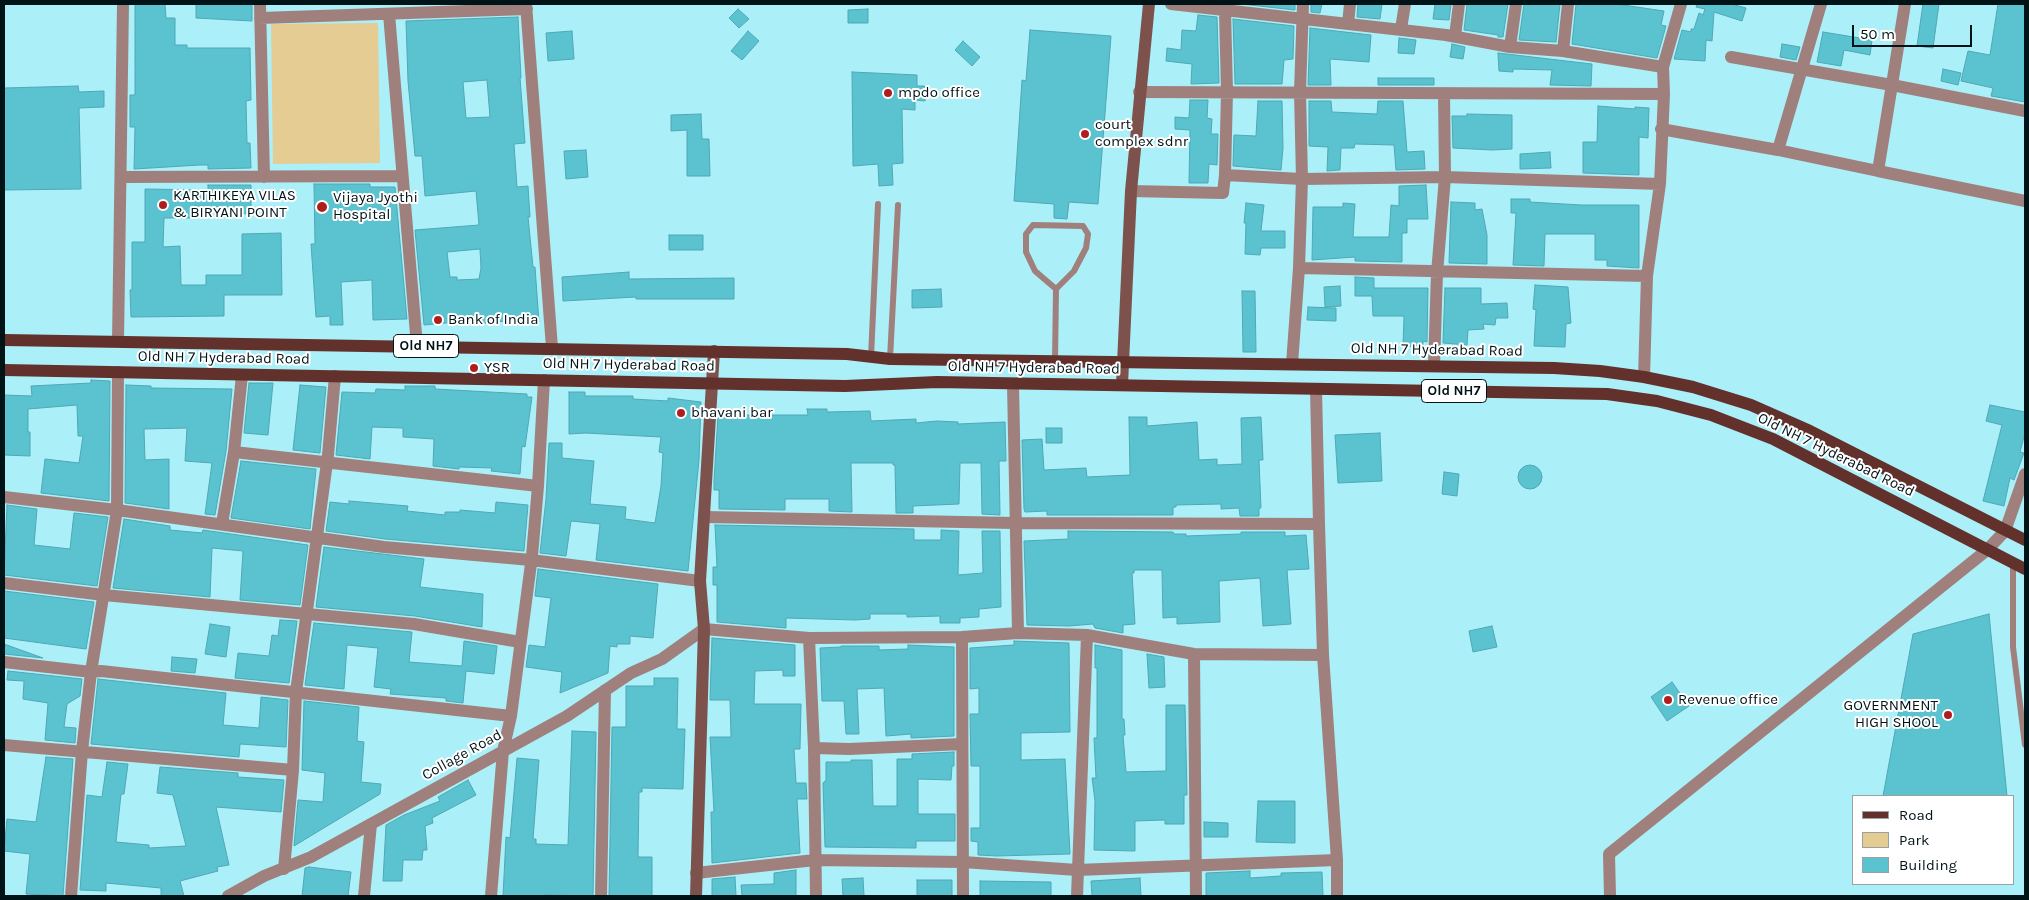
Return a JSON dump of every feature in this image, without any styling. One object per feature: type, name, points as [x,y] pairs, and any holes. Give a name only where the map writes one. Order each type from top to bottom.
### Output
[{"type":"main road","points":[[1122,385],[1130,191],[1149,4]]},
{"type":"main road","name":"Old NH 7 Hyderabad Road","points":[[4,340],[714,351],[847,354],[890,359],[1554,368],[1600,371],[1644,376],[1693,387],[1751,405],[1810,431],[2025,540]]},
{"type":"main road","points":[[696,896],[704,629],[700,581],[714,351]]},
{"type":"main road","name":"Old NH 7 Hyderabad Road","points":[[4,370],[845,386],[937,382],[1607,394],[1656,401],[1711,415],[1773,439],[1850,477],[2019,566]]},
{"type":"street","points":[[118,341],[124,4]]},
{"type":"street","points":[[260,4],[264,176]]},
{"type":"street","points":[[1171,4],[1225,10],[1245,8],[1302,18],[1455,36],[1510,47],[1563,52],[1663,67]]},
{"type":"street","points":[[1292,364],[1300,268],[1302,179],[1300,92],[1303,4]]},
{"type":"street","points":[[1348,24],[1350,4]]},
{"type":"street","points":[[1400,29],[1405,4]]},
{"type":"street","points":[[1455,36],[1459,4]]},
{"type":"street","points":[[1510,47],[1516,4]]},
{"type":"street","points":[[1563,52],[1568,4]]},
{"type":"street","points":[[1644,376],[1647,276],[1660,184],[1664,94],[1663,67],[1681,4]]},
{"type":"street","points":[[1778,150],[1821,4]]},
{"type":"street","points":[[1878,171],[1905,4]]},
{"type":"street","points":[[260,18],[389,14],[526,6],[552,348]]},
{"type":"street","points":[[1130,191],[1223,193],[1227,92],[1225,10]]},
{"type":"street","points":[[389,14],[417,346]]},
{"type":"street","points":[[1731,57],[1892,85],[2025,111]]},
{"type":"street","points":[[1139,92],[1664,94]]},
{"type":"street","points":[[1434,366],[1437,273],[1445,177],[1444,94]]},
{"type":"street","points":[[1662,129],[1778,150],[2025,201]]},
{"type":"street","points":[[1225,175],[1302,179],[1445,177],[1660,184]]},
{"type":"street","points":[[121,177],[402,176]]},
{"type":"street","points":[[1300,268],[1437,273],[1647,276]]},
{"type":"street","points":[[70,896],[82,751],[91,672],[117,510],[118,372]]},
{"type":"street","points":[[222,524],[234,452],[242,375]]},
{"type":"street","points":[[284,869],[293,770],[296,692],[318,537],[335,376]]},
{"type":"street","points":[[491,896],[503,751],[511,716],[531,560],[538,486],[544,380]]},
{"type":"street","points":[[1013,384],[1014,523],[1018,633]]},
{"type":"street","points":[[1316,388],[1323,655],[1337,860],[1337,896]]},
{"type":"street","points":[[234,452],[327,464],[538,486]]},
{"type":"street","points":[[1610,896],[1609,854],[1987,550],[2005,531],[2025,474]]},
{"type":"street","points":[[4,497],[117,510],[384,547],[531,560],[700,581]]},
{"type":"street","points":[[705,516],[1014,523],[1319,524]]},
{"type":"street","points":[[4,583],[104,595],[414,624],[520,642]]},
{"type":"street","points":[[704,629],[809,638],[962,637],[1018,633],[1087,635],[1194,654],[1323,655]]},
{"type":"street","name":"Collage Road","points":[[228,896],[264,876],[311,857],[567,716],[631,672],[662,659],[704,629]]},
{"type":"street","points":[[1076,896],[1087,635]]},
{"type":"street","points":[[962,637],[963,896]]},
{"type":"street","points":[[809,638],[814,748],[816,896]]},
{"type":"street","points":[[1194,654],[1196,896]]},
{"type":"street","points":[[4,662],[511,716]]},
{"type":"street","points":[[601,896],[605,690]]},
{"type":"street","points":[[814,748],[849,749],[962,744]]},
{"type":"street","points":[[4,752],[4,745],[293,770]]},
{"type":"street","points":[[364,896],[371,824]]},
{"type":"street","points":[[696,873],[815,860],[963,862],[1077,870],[1337,860]]},
{"type":"lane","points":[[871,357],[878,204]]},
{"type":"lane","points":[[890,359],[898,205]]},
{"type":"lane","points":[[1055,362],[1056,289],[1074,271],[1086,248],[1088,234],[1083,226],[1033,225],[1026,234],[1026,252],[1035,270],[1056,289]]},
{"type":"lane","points":[[2019,566],[2013,647],[2025,745]]},
{"type":"green space","points":[[378,23],[380,163],[273,164],[271,24]]},
{"type":"building","points":[[135,4],[165,4],[166,18],[175,18],[175,45],[187,45],[187,48],[250,48],[251,100],[246,101],[247,143],[250,143],[251,168],[208,169],[208,165],[200,165],[134,169],[135,127],[130,127],[130,95],[135,95]]},
{"type":"building","points":[[196,4],[252,4],[252,21],[196,18]]},
{"type":"building","points":[[1241,4],[1295,4],[1295,10]]},
{"type":"building","points":[[1311,4],[1322,4],[1320,13],[1311,12]]},
{"type":"building","points":[[1358,4],[1382,4],[1380,19],[1357,17]]},
{"type":"building","points":[[1435,4],[1451,4],[1449,20],[1433,19]]},
{"type":"building","points":[[1467,4],[1508,4],[1503,37],[1464,30]]},
{"type":"building","points":[[1524,4],[1560,4],[1556,42],[1519,40]]},
{"type":"building","points":[[1576,4],[1616,4],[1664,11],[1661,25],[1666,26],[1657,58],[1572,44]]},
{"type":"building","points":[[1697,4],[1731,4],[1746,8],[1742,21],[1714,12],[1712,41],[1706,40],[1705,61],[1674,59],[1682,30],[1691,32],[1691,29],[1694,29],[1699,13],[1703,15],[1705,9],[1696,7]]},
{"type":"building","points":[[1923,4],[1939,4],[1933,48],[1917,46]]},
{"type":"building","points":[[1998,4],[2025,4],[2025,102],[1991,96],[1993,88],[1961,81],[1968,51],[1990,55]]},
{"type":"building","points":[[738,9],[749,19],[739,28],[729,18]]},
{"type":"building","points":[[868,9],[868,23],[848,23],[848,10]]},
{"type":"building","points":[[1198,15],[1217,17],[1219,83],[1191,84],[1192,64],[1166,61],[1167,48],[1181,50],[1182,30],[1196,31]]},
{"type":"building","points":[[518,17],[525,143],[514,144],[517,187],[528,186],[530,217],[528,217],[533,267],[535,267],[539,322],[515,323],[515,320],[467,325],[467,321],[424,325],[415,230],[479,225],[476,191],[425,196],[422,156],[415,156],[408,81],[406,21]],"holes":[[[487,80],[490,117],[466,118],[463,82]],[[480,249],[481,268],[479,279],[457,280],[457,277],[450,277],[447,252]]]},
{"type":"building","points":[[1233,19],[1294,26],[1293,59],[1284,60],[1282,84],[1235,84]]},
{"type":"building","points":[[1310,28],[1371,35],[1369,62],[1330,59],[1331,85],[1308,85]]},
{"type":"building","name":"court complex sdnr","points":[[1030,30],[1111,36],[1098,204],[1069,202],[1067,219],[1054,218],[1054,204],[1014,201],[1022,80],[1026,81]]},
{"type":"building","points":[[572,31],[574,59],[548,61],[546,33]]},
{"type":"building","points":[[748,31],[759,41],[742,60],[731,51]]},
{"type":"building","points":[[1823,32],[1872,40],[1870,55],[1844,50],[1841,66],[1817,62]]},
{"type":"building","points":[[1399,38],[1416,40],[1414,54],[1398,53]]},
{"type":"building","points":[[963,41],[980,57],[972,66],[955,50]]},
{"type":"building","points":[[1452,44],[1465,47],[1463,59],[1450,57]]},
{"type":"building","points":[[1782,44],[1800,47],[1796,60],[1780,57]]},
{"type":"building","points":[[1498,53],[1592,64],[1591,86],[1550,85],[1552,70],[1513,69],[1513,72],[1499,71]]},
{"type":"building","points":[[1943,69],[1961,73],[1958,85],[1941,81]]},
{"type":"building","points":[[852,72],[917,75],[917,86],[925,86],[925,101],[915,100],[915,110],[902,109],[903,163],[892,164],[893,185],[879,186],[878,164],[853,166]]},
{"type":"building","points":[[1378,78],[1434,78],[1434,85],[1378,85]]},
{"type":"building","points":[[78,86],[79,92],[104,91],[104,107],[79,108],[81,189],[4,190],[4,88]]},
{"type":"building","points":[[1190,100],[1208,100],[1207,118],[1212,119],[1211,134],[1218,134],[1217,165],[1209,164],[1208,183],[1189,183],[1190,130],[1175,129],[1175,117],[1189,118]]},
{"type":"building","points":[[1258,101],[1282,101],[1283,148],[1281,170],[1233,166],[1234,135],[1256,136]]},
{"type":"building","points":[[1309,101],[1331,101],[1332,112],[1377,114],[1378,101],[1403,101],[1407,152],[1424,151],[1425,169],[1396,170],[1394,145],[1355,144],[1354,148],[1341,148],[1340,170],[1327,171],[1328,147],[1309,146]]},
{"type":"building","points":[[1598,106],[1635,109],[1635,107],[1649,108],[1648,138],[1639,137],[1639,175],[1583,173],[1583,142],[1597,142]]},
{"type":"building","points":[[701,114],[702,139],[709,139],[710,176],[687,176],[687,130],[671,131],[671,115]]},
{"type":"building","points":[[1467,114],[1512,115],[1512,149],[1453,148],[1452,116],[1467,116]]},
{"type":"building","points":[[586,150],[588,177],[566,179],[564,151]]},
{"type":"building","points":[[1550,152],[1551,168],[1520,169],[1520,154]]},
{"type":"building","points":[[314,184],[370,184],[370,187],[395,187],[407,319],[373,320],[372,280],[341,282],[343,325],[330,325],[330,316],[316,317],[311,244],[315,244]]},
{"type":"building","points":[[208,185],[251,185],[251,214],[231,213],[231,207],[194,206],[194,218],[164,218],[163,247],[180,246],[181,285],[206,285],[206,275],[242,275],[242,234],[281,233],[282,295],[224,295],[224,316],[131,317],[132,242],[145,242],[145,189],[208,190]]},
{"type":"building","points":[[1426,185],[1428,219],[1407,219],[1407,233],[1402,233],[1402,262],[1355,261],[1355,257],[1312,260],[1313,207],[1343,207],[1343,203],[1355,204],[1353,237],[1389,237],[1391,205],[1399,206],[1399,186]]},
{"type":"building","points":[[1511,199],[1530,199],[1530,202],[1581,205],[1639,205],[1639,268],[1607,266],[1607,260],[1595,260],[1595,234],[1545,234],[1544,266],[1513,265],[1516,213],[1511,213]]},
{"type":"building","points":[[1451,202],[1475,203],[1475,210],[1482,209],[1487,235],[1487,264],[1449,263]]},
{"type":"building","points":[[1246,203],[1264,205],[1261,231],[1285,231],[1285,248],[1261,248],[1260,255],[1245,254],[1246,223],[1244,223]]},
{"type":"building","points":[[669,235],[703,235],[703,250],[669,250]]},
{"type":"building","points":[[629,272],[629,279],[734,278],[734,299],[636,299],[636,297],[563,301],[562,277]]},
{"type":"building","points":[[1355,277],[1374,278],[1374,288],[1428,288],[1427,342],[1423,341],[1423,347],[1403,346],[1404,316],[1373,316],[1372,296],[1355,296]]},
{"type":"building","points":[[1535,285],[1568,287],[1571,323],[1566,324],[1565,347],[1534,346],[1536,310],[1533,309]]},
{"type":"building","points":[[1340,286],[1341,306],[1325,307],[1324,287]]},
{"type":"building","points":[[1445,288],[1481,288],[1481,304],[1507,303],[1508,318],[1496,318],[1495,325],[1483,324],[1484,329],[1468,330],[1467,345],[1443,343]]},
{"type":"building","points":[[941,289],[942,307],[912,308],[912,290]]},
{"type":"building","points":[[1242,291],[1255,291],[1256,352],[1243,352]]},
{"type":"building","points":[[1308,307],[1336,308],[1336,321],[1307,320]]},
{"type":"building","points":[[91,380],[110,381],[109,501],[41,493],[45,459],[79,463],[83,436],[78,436],[77,405],[28,409],[30,456],[4,455],[4,395],[32,396],[31,386],[91,383]]},
{"type":"building","points":[[249,383],[273,383],[268,435],[244,433]]},
{"type":"building","points":[[126,385],[151,386],[151,388],[232,389],[226,451],[215,515],[205,514],[212,463],[185,461],[187,428],[144,429],[145,460],[169,459],[169,509],[125,503]]},
{"type":"building","points":[[300,385],[326,387],[320,453],[293,450]]},
{"type":"building","points":[[405,386],[435,386],[435,389],[527,394],[527,397],[532,397],[525,447],[522,446],[520,474],[491,471],[492,468],[459,467],[459,469],[433,466],[434,439],[403,437],[403,428],[372,427],[370,459],[336,455],[342,392],[375,393],[376,389],[405,390]]},
{"type":"building","points":[[569,392],[585,392],[585,396],[633,396],[633,399],[668,401],[668,398],[701,402],[699,460],[688,571],[596,560],[600,524],[571,521],[566,556],[540,553],[546,499],[549,443],[562,443],[562,458],[594,461],[590,504],[626,507],[625,519],[655,523],[661,486],[663,453],[659,452],[661,437],[585,433],[569,434]]},
{"type":"building","points":[[1990,405],[2025,412],[2025,433],[2020,452],[2024,453],[2014,480],[2010,478],[2004,506],[1983,501],[2002,425],[1986,421]]},
{"type":"building","points":[[807,409],[827,409],[827,412],[870,411],[871,421],[916,419],[916,423],[937,421],[958,422],[958,424],[1005,422],[1006,461],[999,461],[1000,515],[982,514],[981,463],[960,463],[959,504],[913,506],[913,513],[896,513],[895,465],[893,463],[851,463],[852,512],[829,511],[829,499],[785,499],[785,510],[719,509],[719,490],[714,490],[718,415],[808,415]]},
{"type":"building","points":[[1129,417],[1147,417],[1147,426],[1197,422],[1199,460],[1217,459],[1217,465],[1242,464],[1241,418],[1261,417],[1263,460],[1259,460],[1261,508],[1259,508],[1259,516],[1240,516],[1239,508],[1221,509],[1221,504],[1176,505],[1176,507],[1173,507],[1173,515],[1047,515],[1047,511],[1025,512],[1022,440],[1042,439],[1044,470],[1086,468],[1087,477],[1130,475]]},
{"type":"building","points":[[1046,428],[1062,428],[1062,443],[1046,443]]},
{"type":"building","points":[[1380,433],[1382,481],[1338,483],[1335,435]]},
{"type":"building","points":[[241,461],[316,469],[310,529],[231,518]]},
{"type":"building","points":[[1530,465],[1539,468],[1542,477],[1539,486],[1530,489],[1521,486],[1518,477],[1521,468]]},
{"type":"building","points":[[1444,472],[1459,474],[1457,496],[1442,494]]},
{"type":"building","points":[[349,501],[408,506],[407,511],[445,515],[445,512],[460,512],[460,510],[495,513],[496,502],[528,505],[524,551],[385,539],[326,531],[330,502],[349,504]]},
{"type":"building","points":[[7,505],[37,509],[34,545],[70,549],[74,513],[108,517],[97,586],[4,575]]},
{"type":"building","points":[[124,519],[170,526],[170,530],[202,533],[203,530],[308,545],[300,605],[240,600],[243,551],[212,548],[210,597],[113,588]]},
{"type":"building","points":[[715,525],[914,529],[914,540],[941,540],[941,530],[959,531],[958,575],[983,573],[982,531],[1000,531],[1001,607],[979,609],[979,617],[960,618],[960,623],[940,623],[940,616],[907,617],[907,614],[870,614],[870,619],[855,620],[786,618],[786,628],[717,622],[717,585],[713,585],[713,567],[717,567]]},
{"type":"building","points":[[1068,531],[1173,532],[1174,534],[1186,534],[1186,536],[1241,534],[1241,532],[1285,532],[1285,536],[1306,535],[1309,569],[1287,570],[1291,624],[1263,626],[1260,578],[1219,581],[1220,622],[1177,624],[1177,617],[1163,618],[1162,570],[1134,570],[1134,573],[1132,573],[1135,624],[1123,625],[1123,633],[1095,628],[1093,624],[1069,626],[1027,625],[1024,541],[1068,539]]},
{"type":"building","points":[[324,547],[424,559],[420,587],[483,594],[482,627],[415,616],[316,607]]},
{"type":"building","points":[[538,569],[658,584],[653,638],[630,636],[630,644],[617,644],[617,647],[610,646],[608,673],[560,693],[562,672],[526,667],[529,645],[545,647],[551,598],[535,596]]},
{"type":"building","points":[[4,591],[94,602],[86,649],[4,638]]},
{"type":"building","name":"GOVERNMENT HIGH SHOOL","points":[[1989,614],[2007,795],[1883,795],[1913,634]]},
{"type":"building","points":[[280,620],[297,621],[289,683],[235,678],[238,653],[269,656],[272,635],[278,636]]},
{"type":"building","points":[[314,623],[412,632],[409,662],[462,666],[464,641],[497,646],[494,674],[466,671],[463,703],[446,701],[446,698],[390,694],[391,689],[374,687],[378,648],[347,645],[344,689],[305,685]]},
{"type":"building","points":[[210,624],[230,627],[226,657],[205,654]]},
{"type":"building","points":[[1492,626],[1497,647],[1473,652],[1469,631]]},
{"type":"building","points":[[712,638],[795,645],[795,676],[783,676],[783,670],[755,671],[754,704],[801,704],[800,749],[794,749],[796,783],[806,783],[807,799],[797,799],[800,853],[712,863],[711,812],[714,812],[710,737],[731,737],[730,700],[710,700]]},
{"type":"building","points":[[1014,641],[1069,643],[1070,732],[1021,733],[1021,760],[1065,759],[1070,854],[978,855],[978,842],[971,841],[971,828],[980,828],[980,766],[971,766],[970,714],[979,714],[979,688],[970,689],[970,648],[1014,645]]},
{"type":"building","points":[[4,644],[43,658],[4,654]]},
{"type":"building","points":[[908,645],[954,647],[954,736],[911,738],[911,734],[886,736],[884,688],[857,689],[859,734],[846,734],[844,701],[822,701],[820,648],[879,646],[879,650],[908,649]]},
{"type":"building","points":[[1095,645],[1122,650],[1122,719],[1124,719],[1125,735],[1123,735],[1126,772],[1166,771],[1166,705],[1185,705],[1187,795],[1184,795],[1184,824],[1165,824],[1165,820],[1135,821],[1135,851],[1094,850],[1095,801],[1092,778],[1096,778],[1094,738],[1097,738],[1097,668],[1095,668]]},
{"type":"building","points":[[1147,654],[1164,657],[1165,687],[1149,688]]},
{"type":"building","points":[[172,657],[197,659],[195,673],[171,671]]},
{"type":"building","points":[[8,671],[82,679],[80,696],[67,704],[64,727],[76,728],[75,743],[45,740],[48,703],[23,699],[24,681],[7,680]]},
{"type":"building","points":[[654,678],[678,678],[677,729],[685,729],[683,789],[642,788],[642,792],[639,792],[638,857],[652,857],[652,896],[609,896],[612,727],[626,727],[626,686],[654,686]]},
{"type":"building","points":[[98,679],[226,693],[223,725],[259,728],[261,697],[288,700],[286,747],[240,744],[239,757],[91,744]]},
{"type":"building","points":[[1672,682],[1689,706],[1667,721],[1651,697]]},
{"type":"building","points":[[304,701],[359,707],[357,741],[364,742],[361,782],[381,784],[380,794],[294,846],[298,800],[323,802],[325,773],[302,770]]},
{"type":"building","points":[[572,731],[596,732],[593,896],[503,896],[506,837],[510,838],[517,758],[539,760],[533,839],[536,839],[536,844],[568,845]]},
{"type":"building","points":[[954,752],[951,780],[918,779],[918,814],[955,814],[955,841],[916,841],[916,848],[825,847],[823,783],[826,780],[826,762],[872,760],[873,806],[897,806],[897,759],[912,759],[912,754]]},
{"type":"building","points":[[46,757],[73,759],[63,896],[26,894],[30,854],[4,851],[7,819],[36,822]]},
{"type":"building","points":[[107,762],[128,764],[124,794],[121,794],[116,842],[149,845],[149,848],[186,846],[173,795],[157,793],[160,767],[238,773],[238,777],[284,780],[281,812],[216,807],[229,865],[217,867],[218,871],[180,881],[184,896],[161,896],[161,888],[106,883],[106,891],[80,890],[87,795],[102,797]]},
{"type":"building","points":[[468,780],[476,795],[432,818],[433,823],[425,826],[427,850],[423,850],[422,860],[403,860],[402,881],[383,881],[386,825],[404,815],[440,801],[438,797]]},
{"type":"building","points":[[1258,801],[1295,801],[1295,843],[1256,842]]},
{"type":"building","points":[[1204,822],[1228,823],[1228,837],[1204,837]]},
{"type":"building","points":[[305,868],[351,872],[348,896],[302,896]]},
{"type":"building","points":[[796,870],[796,896],[742,896],[741,885],[774,884],[774,873]]},
{"type":"building","points":[[1250,871],[1250,878],[1281,876],[1281,873],[1322,872],[1323,896],[1206,896],[1206,873]]},
{"type":"building","points":[[735,877],[736,896],[712,896],[712,879]]},
{"type":"building","points":[[863,878],[864,896],[843,896],[842,879]]},
{"type":"building","points":[[1140,878],[1141,896],[1092,896],[1091,881]]},
{"type":"building","points":[[917,880],[952,880],[952,896],[917,896]]},
{"type":"building","points":[[980,881],[1051,882],[1051,896],[980,896]]},
{"type":"place","name":"mpdo office","points":[[888,93]]},
{"type":"place","name":"court complex sdnr","points":[[1085,134]]},
{"type":"place","name":"KARTHIKEYA VILAS & BIRYANI POINT","points":[[163,205]]},
{"type":"place","name":"Vijaya Jyothi Hospital","points":[[322,207]]},
{"type":"place","name":"Bank of India","points":[[438,320]]},
{"type":"place","name":"YSR","points":[[474,368]]},
{"type":"place","name":"bhavani bar","points":[[681,413]]},
{"type":"place","name":"Revenue office","points":[[1668,700]]},
{"type":"place","name":"GOVERNMENT HIGH SHOOL","points":[[1948,715]]}]
